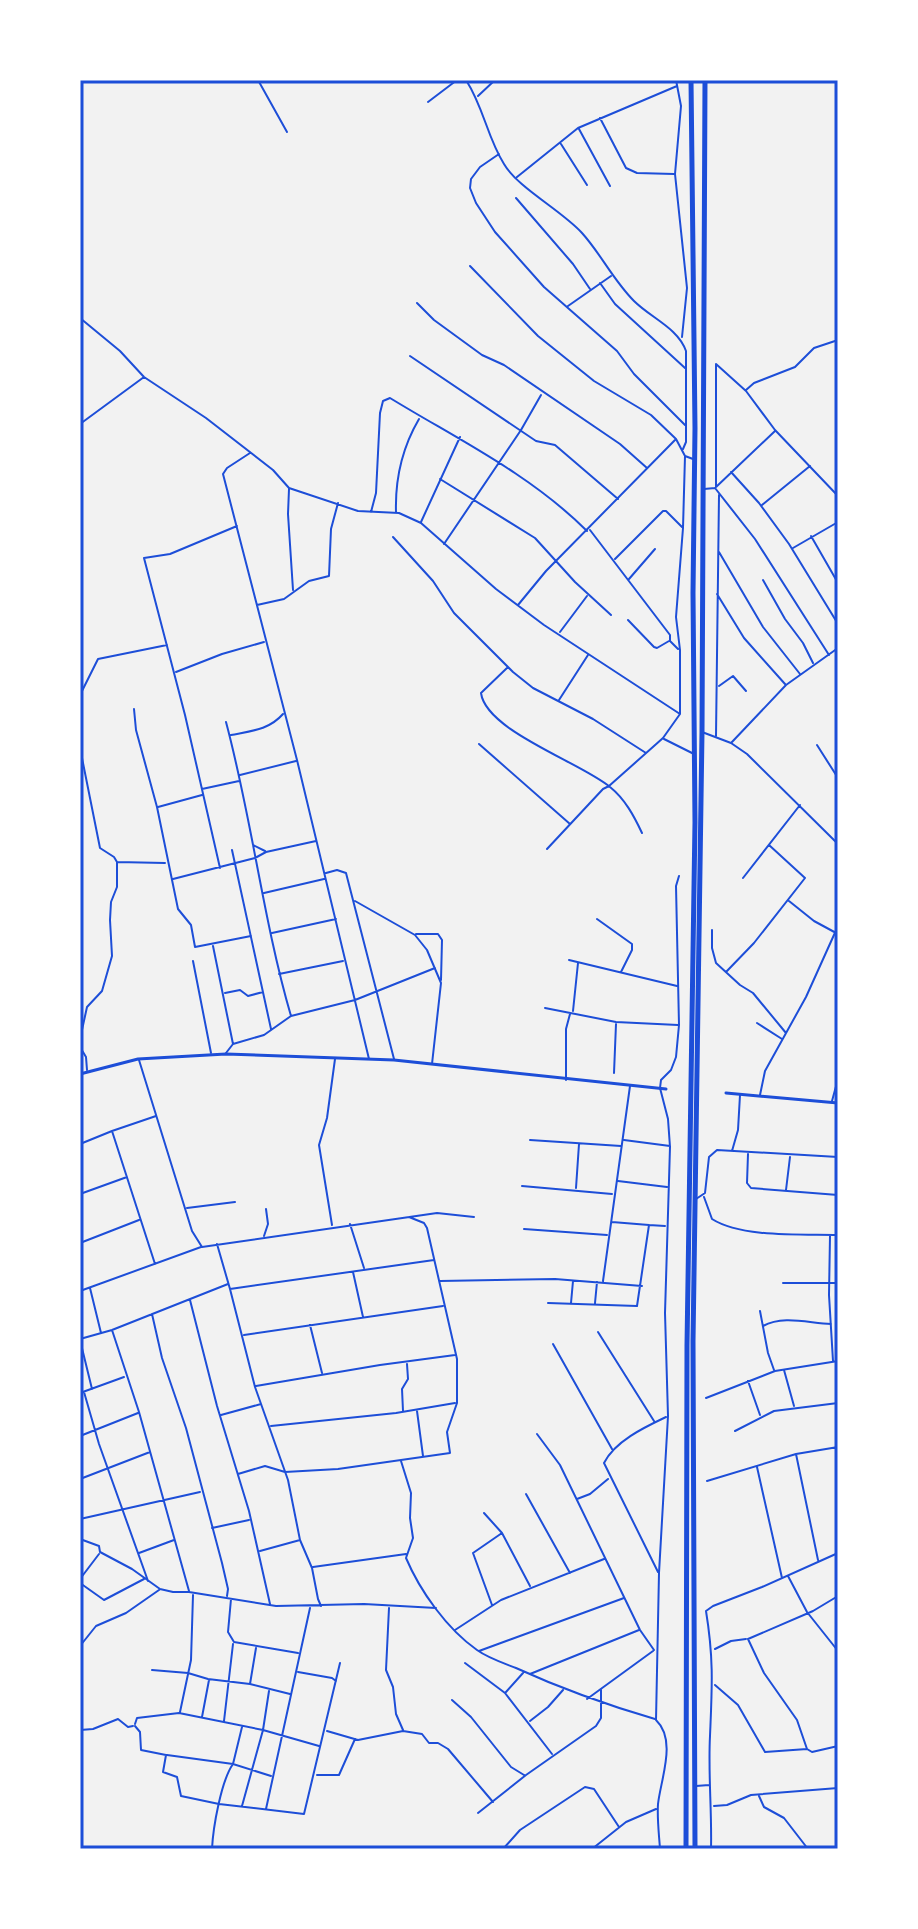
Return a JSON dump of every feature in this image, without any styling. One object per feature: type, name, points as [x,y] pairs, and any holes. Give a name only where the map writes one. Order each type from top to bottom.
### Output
[{"type":"highway","points":[[691,80],[694,754],[697,822],[693,1485],[695,1849]]},
{"type":"highway","points":[[686,1849],[687,1346],[697,822],[702,732],[705,80]]},
{"type":"street","points":[[258,80],[287,132]]},
{"type":"street","points":[[428,102],[457,80]]},
{"type":"street","points":[[466,80],[477,96],[504,166],[580,231],[611,276],[636,303],[682,339],[686,351],[683,449]]},
{"type":"street","points":[[477,96],[495,80]]},
{"type":"street","points":[[676,80],[681,106],[675,174],[687,288],[682,339]]},
{"type":"street","points":[[517,178],[578,128],[677,86]]},
{"type":"street","points":[[600,117],[626,168],[637,173],[675,174]]},
{"type":"street","points":[[578,128],[610,186]]},
{"type":"street","points":[[561,143],[587,185]]},
{"type":"street","points":[[499,154],[480,167],[471,179],[470,188],[495,232],[544,287],[617,351],[634,374],[686,426]]},
{"type":"street","points":[[516,198],[573,264],[590,289]]},
{"type":"street","points":[[470,266],[538,336],[594,381],[651,415],[676,439],[685,456],[676,617],[680,650],[680,714],[663,738],[603,789],[547,849]]},
{"type":"street","points":[[567,307],[611,276]]},
{"type":"street","points":[[600,283],[615,304],[686,369]]},
{"type":"street","points":[[417,303],[434,320],[482,355],[504,365],[620,444],[647,468]]},
{"type":"street","points":[[80,318],[120,351],[144,377],[206,418],[273,470],[289,488],[358,511],[396,513],[421,523],[518,605],[680,714]]},
{"type":"street","points":[[746,391],[764,379],[795,367],[814,348],[838,340]]},
{"type":"street","points":[[410,356],[536,441],[555,445],[618,499]]},
{"type":"street","points":[[829,655],[755,539],[715,488],[716,364],[746,391],[775,430],[838,496]]},
{"type":"street","points":[[80,424],[144,377]]},
{"type":"street","points":[[444,545],[543,393]]},
{"type":"street","points":[[371,512],[376,493],[378,430],[383,401],[390,398],[460,437],[561,505],[615,559],[670,635],[670,641],[680,650]]},
{"type":"street","points":[[396,513],[398,474],[405,446],[420,417]]},
{"type":"street","points":[[703,489],[715,488],[775,430]]},
{"type":"street","points":[[421,523],[460,437]]},
{"type":"street","points":[[518,605],[676,439]]},
{"type":"street","points":[[251,453],[223,474],[297,760],[369,1059]]},
{"type":"street","points":[[685,456],[695,460]]},
{"type":"street","points":[[761,506],[810,466]]},
{"type":"street","points":[[731,472],[761,506],[792,549],[838,624]]},
{"type":"street","points":[[440,479],[535,538],[611,615]]},
{"type":"street","points":[[289,488],[293,591]]},
{"type":"street","points":[[716,736],[719,495]]},
{"type":"street","points":[[256,605],[284,599],[309,581],[330,575],[331,529],[338,502]]},
{"type":"street","points":[[615,559],[663,511],[683,528]]},
{"type":"street","points":[[792,549],[838,522]]},
{"type":"street","points":[[220,868],[144,558],[170,554],[237,526]]},
{"type":"street","points":[[811,536],[838,583]]},
{"type":"street","points":[[393,537],[433,581],[454,613],[508,667],[533,688],[647,754]]},
{"type":"street","points":[[628,580],[655,549]]},
{"type":"street","points":[[718,549],[763,627],[800,674]]},
{"type":"street","points":[[763,580],[814,664]]},
{"type":"street","points":[[716,592],[744,638],[786,685]]},
{"type":"street","points":[[558,634],[588,595]]},
{"type":"street","points":[[628,620],[654,647],[670,641]]},
{"type":"street","points":[[174,673],[222,654],[265,642]]},
{"type":"street","points":[[80,695],[98,659],[167,645]]},
{"type":"street","points":[[731,743],[786,685],[838,648]]},
{"type":"street","points":[[559,701],[589,653]]},
{"type":"street","points":[[508,667],[481,693],[484,701],[502,722],[520,736],[609,786],[629,809],[642,833]]},
{"type":"street","points":[[718,687],[733,676],[746,691]]},
{"type":"street","points":[[134,709],[136,730],[157,807],[178,909],[191,925],[195,947],[251,936]]},
{"type":"street","points":[[229,735],[263,729],[275,723],[283,713]]},
{"type":"street","points":[[226,722],[279,974],[291,1016]]},
{"type":"street","points":[[275,723],[287,724]]},
{"type":"street","points":[[702,732],[731,743],[747,754],[838,844]]},
{"type":"street","points":[[663,738],[694,754]]},
{"type":"street","points":[[479,744],[571,825]]},
{"type":"street","points":[[817,745],[838,778]]},
{"type":"street","points":[[80,748],[100,848],[117,862],[117,887],[111,902],[110,920],[112,956],[102,991],[87,1007],[80,1039]]},
{"type":"street","points":[[239,775],[297,760]]},
{"type":"street","points":[[202,789],[240,781]]},
{"type":"street","points":[[157,807],[203,794]]},
{"type":"street","points":[[743,878],[800,804]]},
{"type":"street","points":[[172,879],[316,841]]},
{"type":"street","points":[[253,845],[266,852]]},
{"type":"street","points":[[726,972],[804,881],[805,876],[769,845]]},
{"type":"street","points":[[232,850],[271,1030]]},
{"type":"street","points":[[117,862],[167,862]]},
{"type":"street","points":[[325,873],[337,870],[346,873],[394,1060]]},
{"type":"street","points":[[656,1720],[655,1649],[668,1416],[665,1313],[670,1147],[661,1080],[671,1070],[676,1057],[679,1025],[676,899],[679,876]]},
{"type":"street","points":[[263,893],[326,879]]},
{"type":"street","points":[[788,900],[814,921],[837,933]]},
{"type":"street","points":[[354,901],[415,935],[427,950],[441,983]]},
{"type":"street","points":[[271,933],[336,919]]},
{"type":"street","points":[[597,919],[632,944],[620,974]]},
{"type":"street","points":[[760,1095],[765,1071],[787,1034],[838,926]]},
{"type":"street","points":[[712,930],[716,963],[753,993],[787,1034]]},
{"type":"street","points":[[415,935],[438,934],[442,940],[441,983],[432,1064]]},
{"type":"street","points":[[212,944],[233,1044]]},
{"type":"street","points":[[279,974],[344,960]]},
{"type":"street","points":[[569,960],[679,986]]},
{"type":"street","points":[[193,961],[212,1055]]},
{"type":"street","points":[[566,1080],[566,1029],[572,1012],[578,963]]},
{"type":"street","points":[[226,1054],[233,1044],[271,1030],[291,1016],[355,1000],[435,968]]},
{"type":"street","points":[[223,994],[240,990],[248,996],[263,992]]},
{"type":"street","points":[[545,1008],[616,1022],[679,1025]]},
{"type":"street","points":[[614,1073],[616,1022]]},
{"type":"street","points":[[757,1023],[783,1039]]},
{"type":"street","points":[[80,1047],[86,1057],[87,1071]]},
{"type":"street","points":[[80,1074],[138,1059],[226,1054],[394,1060],[663,1088]]},
{"type":"street","points":[[333,1226],[319,1145],[327,1118],[335,1058]]},
{"type":"street","points":[[138,1059],[192,1231],[202,1247]]},
{"type":"street","points":[[832,1103],[838,1079]]},
{"type":"street","points":[[603,1282],[630,1086]]},
{"type":"street","points":[[726,1093],[838,1103]]},
{"type":"street","points":[[732,1153],[738,1130],[740,1094]]},
{"type":"street","points":[[80,1144],[156,1116]]},
{"type":"street","points":[[112,1131],[155,1264]]},
{"type":"street","points":[[530,1140],[622,1146]]},
{"type":"street","points":[[623,1140],[670,1147]]},
{"type":"street","points":[[576,1189],[579,1144]]},
{"type":"street","points":[[838,1157],[717,1150],[709,1157],[704,1196],[712,1219],[723,1226],[838,1235]]},
{"type":"street","points":[[748,1153],[749,1187],[838,1195]]},
{"type":"street","points":[[786,1191],[790,1154]]},
{"type":"street","points":[[80,1194],[128,1177]]},
{"type":"street","points":[[617,1181],[669,1188]]},
{"type":"street","points":[[522,1186],[615,1194]]},
{"type":"street","points":[[695,1200],[704,1196]]},
{"type":"street","points":[[186,1208],[235,1202]]},
{"type":"street","points":[[264,1237],[268,1224],[266,1209]]},
{"type":"street","points":[[80,1291],[217,1244],[408,1216],[437,1213],[474,1217]]},
{"type":"street","points":[[238,1474],[265,1466],[285,1472],[338,1469],[450,1453],[447,1432],[457,1403],[456,1355],[427,1228],[424,1223],[408,1216]]},
{"type":"street","points":[[80,1243],[140,1220]]},
{"type":"street","points":[[611,1222],[666,1226]]},
{"type":"street","points":[[350,1224],[364,1269]]},
{"type":"street","points":[[548,1303],[637,1306],[649,1225]]},
{"type":"street","points":[[524,1229],[609,1235]]},
{"type":"street","points":[[830,1235],[833,1362]]},
{"type":"street","points":[[217,1244],[244,1335],[255,1387],[285,1472],[300,1540],[312,1568],[322,1607]]},
{"type":"street","points":[[230,1289],[435,1260]]},
{"type":"street","points":[[353,1271],[363,1318]]},
{"type":"street","points":[[440,1281],[573,1280],[642,1286]]},
{"type":"street","points":[[571,1304],[573,1280]]},
{"type":"street","points":[[594,1305],[597,1282]]},
{"type":"street","points":[[783,1283],[838,1283]]},
{"type":"street","points":[[92,1389],[80,1339],[112,1330],[229,1284]]},
{"type":"street","points":[[90,1287],[101,1334]]},
{"type":"street","points":[[190,1300],[251,1520],[270,1605]]},
{"type":"street","points":[[244,1335],[444,1305]]},
{"type":"street","points":[[760,1311],[775,1371]]},
{"type":"street","points":[[152,1314],[162,1358],[186,1428],[228,1589],[228,1632],[234,1642],[223,1721]]},
{"type":"street","points":[[763,1326],[793,1320],[831,1324]]},
{"type":"street","points":[[310,1325],[322,1374]]},
{"type":"street","points":[[112,1330],[151,1451],[191,1592],[188,1673],[179,1713]]},
{"type":"street","points":[[598,1332],[655,1422]]},
{"type":"street","points":[[553,1344],[613,1450]]},
{"type":"street","points":[[255,1387],[456,1355]]},
{"type":"street","points":[[706,1398],[775,1371],[838,1361]]},
{"type":"street","points":[[403,1412],[402,1389],[408,1379],[407,1363]]},
{"type":"street","points":[[784,1369],[794,1408]]},
{"type":"street","points":[[126,1378],[82,1392],[149,1582]]},
{"type":"street","points":[[748,1381],[760,1417]]},
{"type":"street","points":[[270,1426],[457,1403]]},
{"type":"street","points":[[735,1431],[774,1411],[838,1403]]},
{"type":"street","points":[[220,1416],[262,1404]]},
{"type":"street","points":[[417,1409],[423,1458]]},
{"type":"street","points":[[80,1436],[139,1412]]},
{"type":"street","points":[[659,1573],[604,1463],[613,1450],[668,1416]]},
{"type":"street","points":[[537,1434],[560,1465],[640,1630],[655,1649]]},
{"type":"street","points":[[707,1481],[796,1454],[837,1447],[838,1459]]},
{"type":"street","points":[[80,1479],[151,1451]]},
{"type":"street","points":[[796,1454],[818,1561]]},
{"type":"street","points":[[400,1460],[411,1493],[413,1538],[406,1554],[407,1562],[454,1631],[478,1652],[587,1699],[656,1720],[664,1727],[667,1750],[657,1808],[659,1848]]},
{"type":"street","points":[[757,1465],[782,1578]]},
{"type":"street","points":[[576,1499],[590,1494],[610,1477]]},
{"type":"street","points":[[80,1519],[202,1491]]},
{"type":"street","points":[[526,1494],[570,1574]]},
{"type":"street","points":[[484,1513],[502,1533],[530,1587]]},
{"type":"street","points":[[211,1528],[251,1520]]},
{"type":"street","points":[[492,1606],[473,1553],[502,1533]]},
{"type":"street","points":[[80,1539],[99,1546],[100,1552],[80,1581],[104,1600],[144,1579]]},
{"type":"street","points":[[138,1553],[174,1540]]},
{"type":"street","points":[[259,1552],[300,1540]]},
{"type":"street","points":[[100,1552],[160,1589],[270,1605],[322,1607],[364,1604],[437,1608]]},
{"type":"street","points":[[711,1849],[710,1737],[714,1684],[713,1650],[706,1611],[838,1553]]},
{"type":"street","points":[[312,1568],[406,1554]]},
{"type":"street","points":[[454,1631],[492,1606],[530,1587],[606,1558]]},
{"type":"street","points":[[787,1576],[807,1612],[838,1651]]},
{"type":"street","points":[[80,1646],[96,1626],[126,1613],[160,1589]]},
{"type":"street","points":[[713,1650],[731,1641],[748,1639],[838,1596]]},
{"type":"street","points":[[478,1652],[626,1597]]},
{"type":"street","points":[[266,1809],[310,1607]]},
{"type":"street","points":[[389,1607],[386,1670],[403,1731]]},
{"type":"street","points":[[529,1674],[640,1630]]},
{"type":"street","points":[[80,1632],[87,1638]]},
{"type":"street","points":[[748,1639],[764,1673],[797,1720],[807,1749]]},
{"type":"street","points":[[234,1642],[299,1653]]},
{"type":"street","points":[[250,1684],[256,1647]]},
{"type":"street","points":[[587,1699],[655,1649]]},
{"type":"street","points":[[166,1755],[163,1772],[177,1777],[181,1796],[219,1804],[304,1814],[340,1663]]},
{"type":"street","points":[[465,1663],[505,1693],[553,1755]]},
{"type":"street","points":[[152,1670],[188,1673],[209,1680],[250,1684],[291,1694]]},
{"type":"street","points":[[297,1672],[336,1681]]},
{"type":"street","points":[[505,1693],[524,1672]]},
{"type":"street","points":[[201,1718],[209,1680]]},
{"type":"street","points":[[714,1684],[738,1705],[765,1752],[807,1749],[812,1752],[838,1746]]},
{"type":"street","points":[[242,1807],[263,1730],[269,1690]]},
{"type":"street","points":[[529,1722],[564,1690]]},
{"type":"street","points":[[478,1813],[596,1726],[603,1705],[601,1690]]},
{"type":"street","points":[[452,1700],[471,1717],[511,1767],[526,1775]]},
{"type":"street","points":[[135,1726],[137,1718],[179,1713],[263,1730],[321,1746]]},
{"type":"street","points":[[80,1730],[93,1729],[118,1719],[128,1727],[135,1726]]},
{"type":"street","points":[[135,1726],[140,1732],[141,1750],[233,1764],[273,1776]]},
{"type":"street","points":[[212,1849],[219,1804],[242,1726]]},
{"type":"street","points":[[325,1731],[355,1739],[403,1731],[422,1734],[429,1743],[438,1743],[448,1749],[493,1802]]},
{"type":"street","points":[[315,1775],[339,1775],[355,1739]]},
{"type":"street","points":[[695,1786],[710,1785]]},
{"type":"street","points":[[503,1849],[520,1830],[585,1787],[594,1789],[619,1827]]},
{"type":"street","points":[[712,1806],[727,1805],[746,1795],[838,1788]]},
{"type":"street","points":[[758,1795],[764,1807],[784,1818],[808,1849]]},
{"type":"street","points":[[591,1849],[619,1827],[657,1808]]}]
